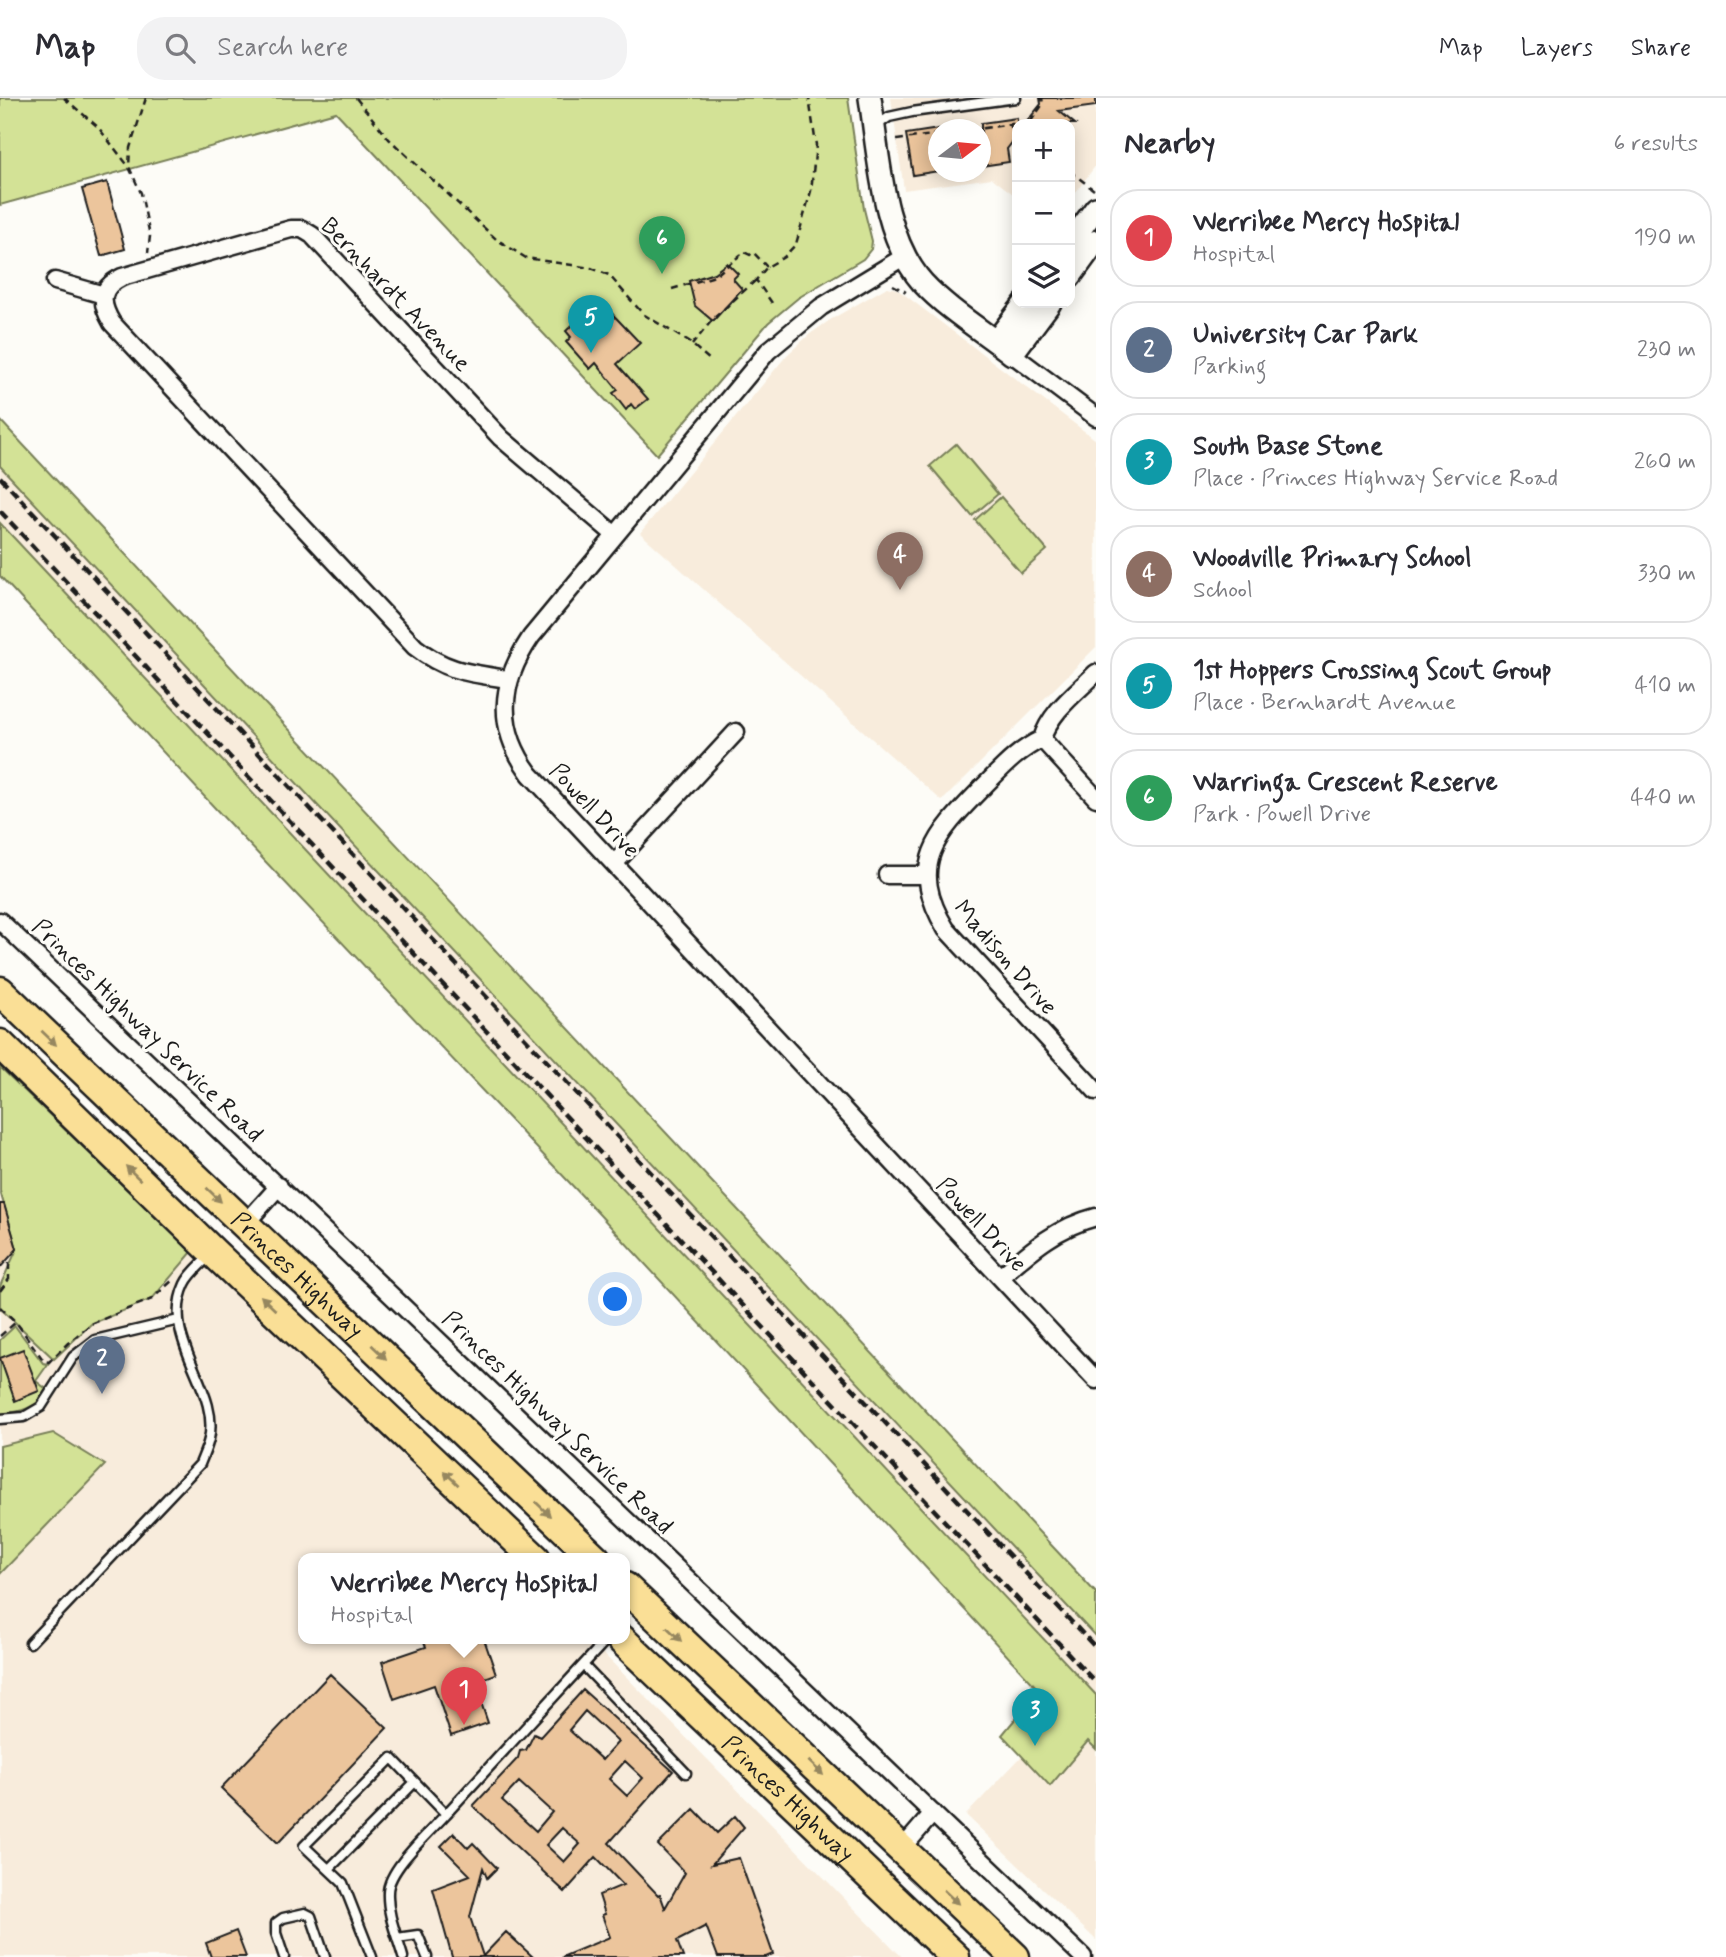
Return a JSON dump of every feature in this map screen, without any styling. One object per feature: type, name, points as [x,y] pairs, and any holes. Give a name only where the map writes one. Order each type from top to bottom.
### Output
[{"type":"highway","name":"Princes Highway","points":[[0,991],[590,1553]]},
{"type":"highway","name":"Princes Highway","points":[[0,1044],[213,1252],[531,1553]]},
{"type":"highway","points":[[213,1252],[245,1224]]},
{"type":"highway","name":"Princes Highway","points":[[630,1592],[1015,1957]]},
{"type":"highway","name":"Princes Highway","points":[[626,1644],[955,1957]]},
{"type":"highway","points":[[740,1752],[766,1721]]},
{"type":"highway","points":[[877,1882],[901,1850]]},
{"type":"street","points":[[870,98],[889,214],[905,256],[923,283],[1096,417]]},
{"type":"street","points":[[1075,236],[1096,208]]},
{"type":"street","name":"Bernhardt Avenue","points":[[104,295],[113,282],[146,270],[291,229],[302,229],[312,235],[501,439],[615,535]]},
{"type":"street","points":[[1075,270],[1096,241]]},
{"type":"street","name":"Powell Drive","points":[[905,256],[821,307],[768,351],[531,637],[517,657],[508,679],[506,720],[510,740],[530,774],[1096,1380]]},
{"type":"street","points":[[55,281],[104,295],[105,312],[112,323],[415,647],[435,662],[456,671],[508,679]]},
{"type":"street","points":[[1004,347],[1023,308]]},
{"type":"street","points":[[1004,347],[1045,308]]},
{"type":"street","name":"Madison Drive","points":[[1096,673],[1045,726],[1042,739],[1017,752],[957,814],[931,853],[928,875],[928,891],[946,929],[1096,1091]]},
{"type":"street","points":[[614,864],[736,732]]},
{"type":"street","points":[[1042,739],[1096,798]]},
{"type":"street","points":[[887,875],[928,875]]},
{"type":"street","name":"Princes Highway Service Road","points":[[0,921],[1079,1955]]},
{"type":"street","points":[[245,1224],[279,1186]]},
{"type":"street","points":[[1000,1277],[1053,1234],[1080,1221],[1096,1217]]},
{"type":"street","points":[[901,1850],[933,1813]]},
{"type":"lane","points":[[875,127],[889,117],[912,112],[1016,98]]},
{"type":"lane","points":[[30,1643],[200,1464],[210,1438],[208,1411],[182,1339],[179,1302],[186,1281],[213,1252]]},
{"type":"lane","points":[[0,1419],[24,1417],[41,1407],[73,1357],[95,1340],[179,1320]]},
{"type":"lane","points":[[401,1957],[387,1891],[392,1874],[602,1644]]},
{"type":"lane","points":[[583,1665],[686,1773]]},
{"type":"lane","points":[[372,1957],[343,1883],[304,1846],[392,1758],[446,1814]]},
{"type":"lane","points":[[329,1869],[415,1782]]},
{"type":"lane","points":[[284,1957],[276,1933],[276,1923],[283,1918],[305,1913],[311,1916],[326,1957]]},
{"type":"lane","points":[[397,1938],[418,1935],[427,1957]]},
{"type":"path","points":[[64,98],[98,127],[129,167],[141,192],[150,236],[146,270]]},
{"type":"path","points":[[129,167],[130,148],[146,98]]},
{"type":"path","points":[[356,98],[389,139],[496,239],[526,258],[591,268],[609,275],[643,314],[692,345],[711,361]]},
{"type":"path","points":[[692,345],[712,319],[757,280],[767,267],[784,257],[796,244],[811,191],[816,145],[808,98]]},
{"type":"path","points":[[991,127],[1031,121],[1043,104],[1042,98]]},
{"type":"path","points":[[1007,124],[1012,128]]},
{"type":"path","points":[[897,140],[928,136]]},
{"type":"path","points":[[1075,175],[1096,192]]},
{"type":"path","points":[[672,289],[715,276],[744,252],[750,255],[753,252],[767,267]]},
{"type":"path","points":[[757,280],[772,303]]},
{"type":"path","points":[[0,1291],[9,1279],[9,1258]]},
{"type":"path","points":[[0,1307],[16,1322],[44,1361],[49,1362],[91,1324],[152,1299],[175,1278]]},
{"type":"path","points":[[0,1336],[16,1322]]},
{"type":"shaded area","points":[[891,98],[1095,98],[1096,165],[1075,193],[1075,119],[1012,119],[1012,193],[991,178],[991,119],[928,119],[928,182],[963,182],[904,190]]},
{"type":"shaded area","points":[[887,287],[897,289],[1096,440],[1096,647],[942,801],[640,533],[787,355],[830,320]]},
{"type":"shaded area","points":[[0,466],[1096,1637],[1096,1695],[0,523]]},
{"type":"shaded area","points":[[0,1067],[504,1553],[298,1553],[298,1644],[594,1644],[902,1957],[0,1957]]},
{"type":"shaded area","points":[[1090,1740],[1096,1747],[1096,1940],[966,1815],[1022,1756],[1050,1786]]},
{"type":"green space","points":[[0,98],[848,98],[864,209],[872,241],[871,249],[863,259],[798,298],[768,323],[657,455],[336,112],[0,205]]},
{"type":"green space","points":[[0,420],[1096,1593],[1096,1637],[0,466]]},
{"type":"green space","points":[[956,444],[998,494],[972,516],[930,466]]},
{"type":"green space","points":[[1001,497],[1047,550],[1021,573],[975,520]]},
{"type":"green space","points":[[0,523],[1096,1695],[1096,1749],[1088,1741],[1050,1786],[1002,1735],[1039,1690],[586,1200],[227,821],[0,576]]},
{"type":"green space","points":[[0,1067],[192,1252],[152,1299],[91,1324],[54,1359],[0,1308],[0,1286],[17,1249],[0,1191]]},
{"type":"green space","points":[[15,1326],[43,1363],[48,1364],[36,1381],[49,1391],[28,1408],[0,1414],[0,1340]]},
{"type":"green space","points":[[53,1433],[105,1465],[0,1574],[0,1446]]},
{"type":"building","points":[[1040,98],[1096,98],[1096,106],[1059,111],[1069,119],[1029,119],[1041,104]]},
{"type":"building","points":[[1017,118],[1012,119],[1012,142],[1007,149],[1009,162],[991,165],[991,122]]},
{"type":"building","points":[[928,131],[928,173],[913,175],[906,134]]},
{"type":"building","points":[[107,182],[125,249],[101,256],[82,189]]},
{"type":"building","points":[[727,263],[738,274],[733,279],[742,289],[713,321],[695,306],[689,281],[714,273]]},
{"type":"building","points":[[601,302],[640,343],[617,364],[648,399],[635,409],[631,404],[626,410],[613,393],[618,390],[596,363],[590,369],[566,342],[571,337],[566,331]]},
{"type":"building","points":[[0,1204],[4,1204],[17,1249],[0,1268]]},
{"type":"building","points":[[23,1349],[39,1391],[15,1401],[0,1358]]},
{"type":"building","points":[[425,1644],[486,1644],[496,1674],[474,1682],[488,1723],[451,1736],[434,1685],[394,1699],[382,1662],[426,1647]]},
{"type":"building","points":[[330,1674],[387,1728],[278,1843],[221,1788]]},
{"type":"building","points":[[583,1690],[673,1771],[609,1843],[658,1895],[660,1894],[665,1908],[685,1873],[658,1845],[694,1809],[717,1833],[735,1816],[744,1827],[712,1864],[739,1858],[773,1954],[766,1957],[718,1957],[706,1926],[677,1941],[683,1957],[562,1957],[610,1937],[602,1915],[605,1914],[599,1895],[623,1885],[596,1857],[565,1892],[473,1806],[518,1758],[520,1751],[526,1750],[534,1734],[540,1737]],"holes":[[[585,1711],[618,1742],[602,1760],[569,1730]],[[625,1761],[643,1778],[627,1796],[609,1779]],[[519,1782],[552,1812],[536,1831],[502,1800]],[[562,1828],[580,1844],[564,1862],[546,1845]]]},
{"type":"building","points":[[454,1833],[468,1848],[473,1843],[497,1868],[487,1878],[483,1868],[470,1917],[483,1956],[506,1932],[533,1957],[452,1957],[433,1889],[470,1875],[441,1846]]},
{"type":"building","points":[[236,1931],[246,1957],[211,1957],[206,1943]]},
{"type":"railway","points":[[0,477],[1096,1648]]},
{"type":"railway","points":[[0,511],[1096,1683]]},
{"type":"place","name":"Warringa Crescent Reserve","points":[[662,274]]},
{"type":"place","name":"1st Hoppers Crossing Scout Group","points":[[591,353]]},
{"type":"place","name":"Woodville Primary School","points":[[900,590]]},
{"type":"place","name":"University Car Park","points":[[102,1394]]},
{"type":"place","name":"Werribee Mercy Hospital","points":[[464,1725]]},
{"type":"place","name":"South Base Stone","points":[[1035,1746]]}]
